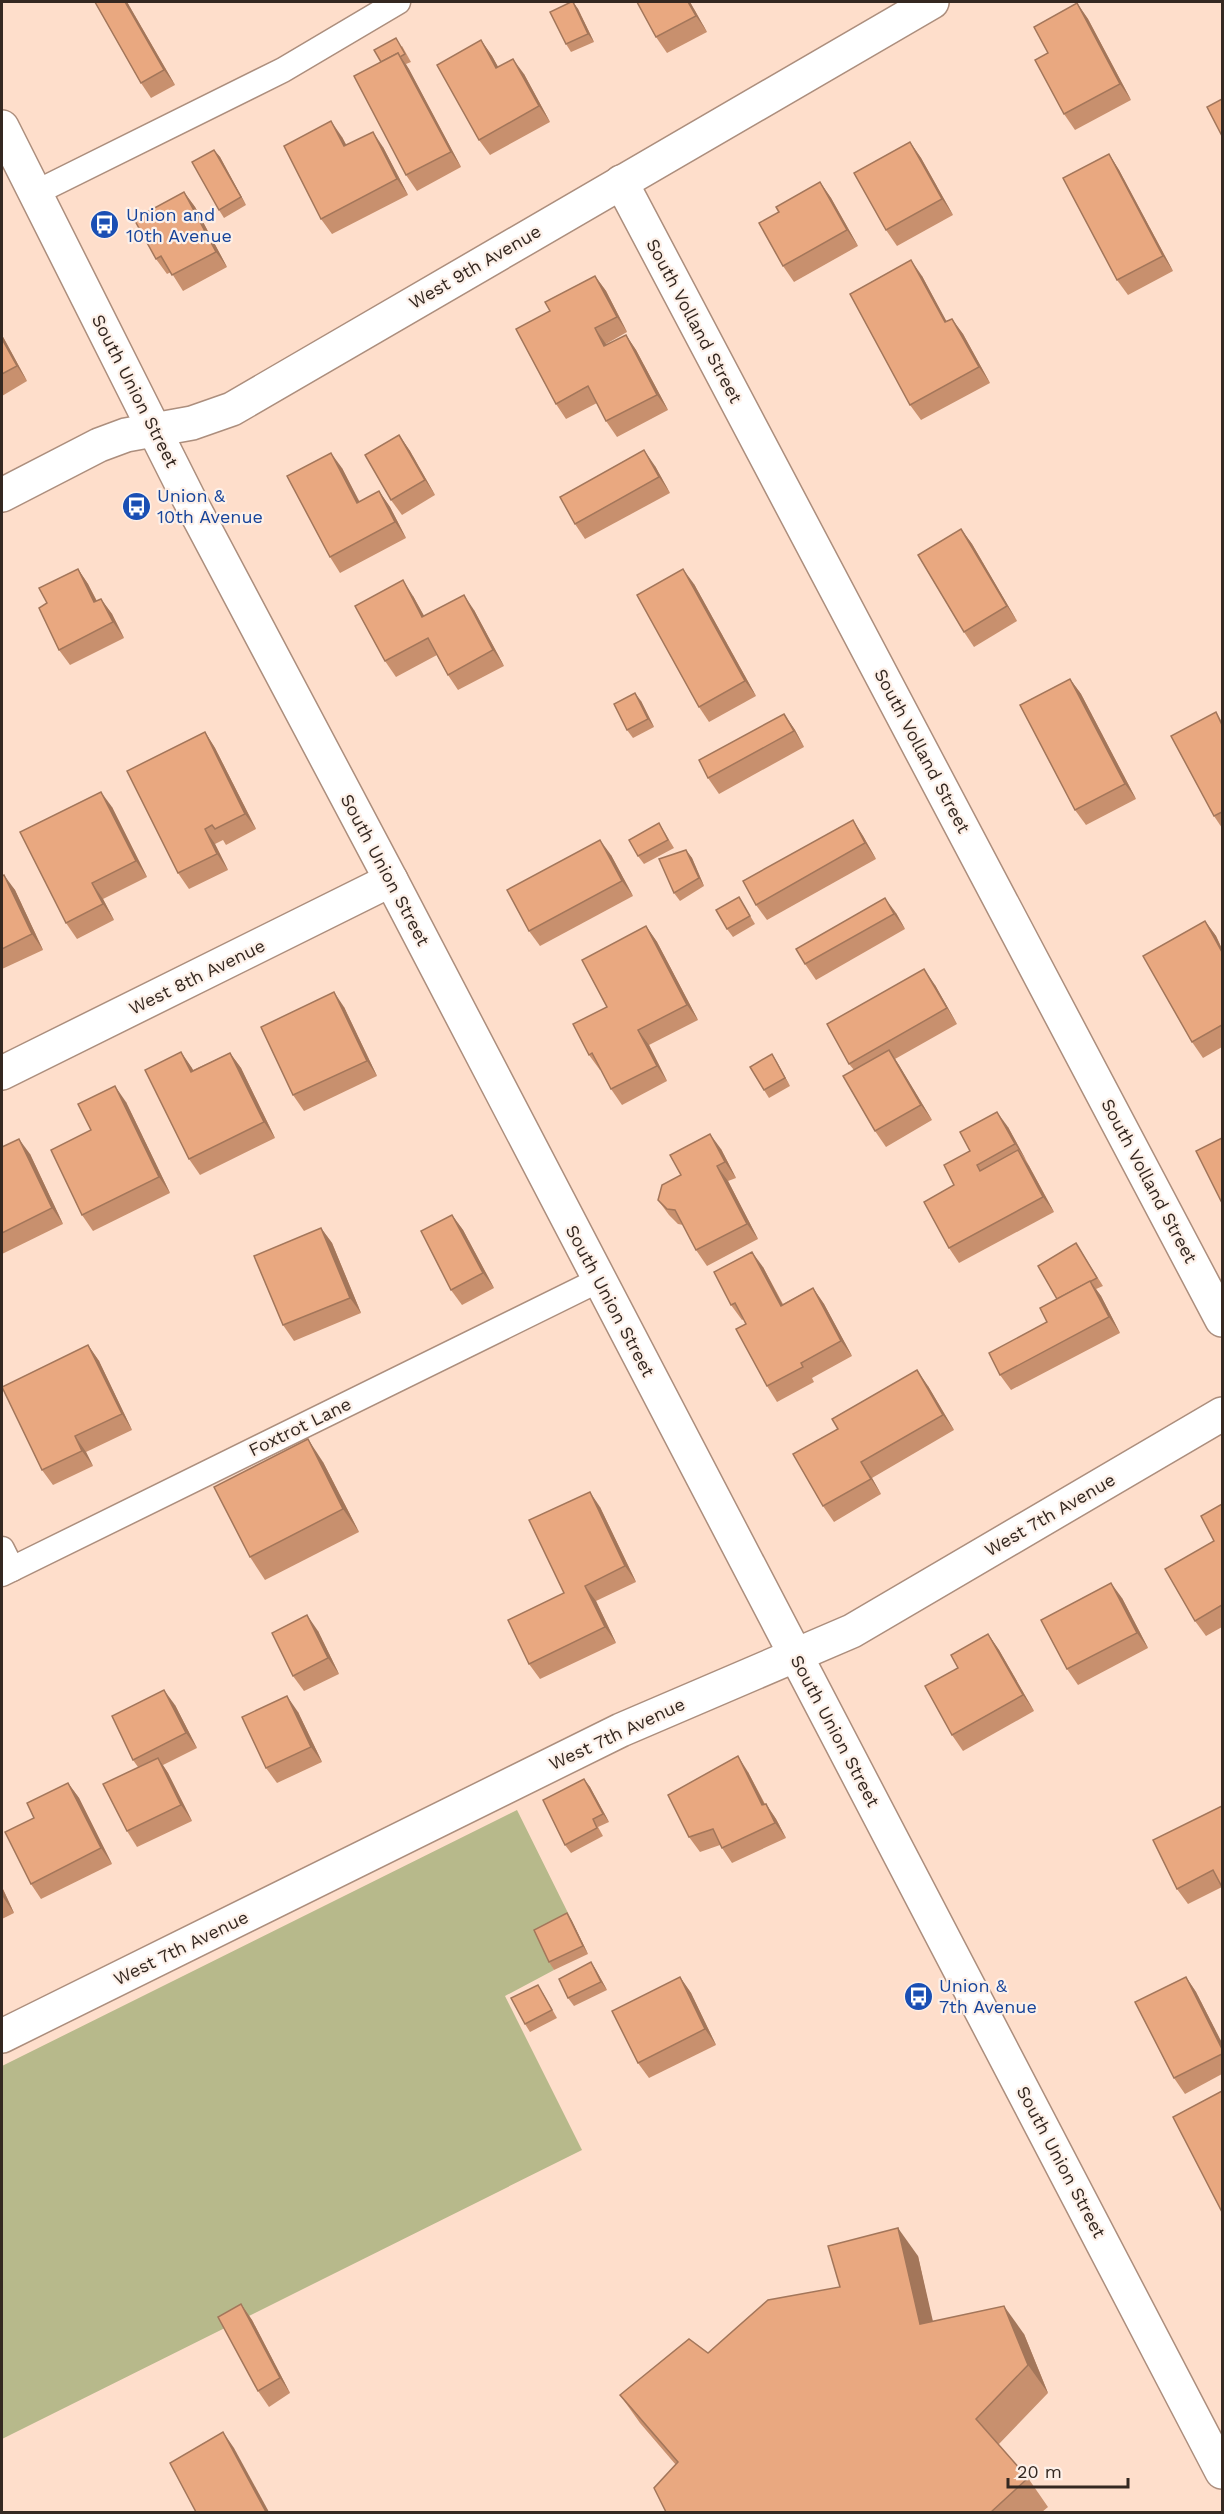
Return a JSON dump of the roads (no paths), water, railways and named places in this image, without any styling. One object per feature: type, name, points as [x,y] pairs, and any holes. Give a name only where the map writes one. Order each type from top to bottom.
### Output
[{"type":"street","name":"West 9th Avenue","points":[[2,495],[99,445],[126,435],[192,423],[232,409],[932,2]]},
{"type":"street","name":"South Union Street","points":[[2,127],[155,430],[1222,2472]]},
{"type":"street","name":"South Volland Street","points":[[621,182],[1222,1320]]},
{"type":"street","name":"West 8th Avenue","points":[[2,1073],[391,880]]},
{"type":"street","name":"West 7th Avenue","points":[[2,2036],[621,1730],[852,1631],[1222,1414]]},
{"type":"lane","points":[[35,193],[283,70],[398,2]]},
{"type":"lane","name":"Foxtrot Lane","points":[[5,1564],[599,1280]]},
{"type":"place","name":"Union and 10th Avenue","points":[[105,225]]},
{"type":"place","name":"Union & 10th Avenue","points":[[136,506]]},
{"type":"place","name":"Union & 7th Avenue","points":[[918,1996]]}]
